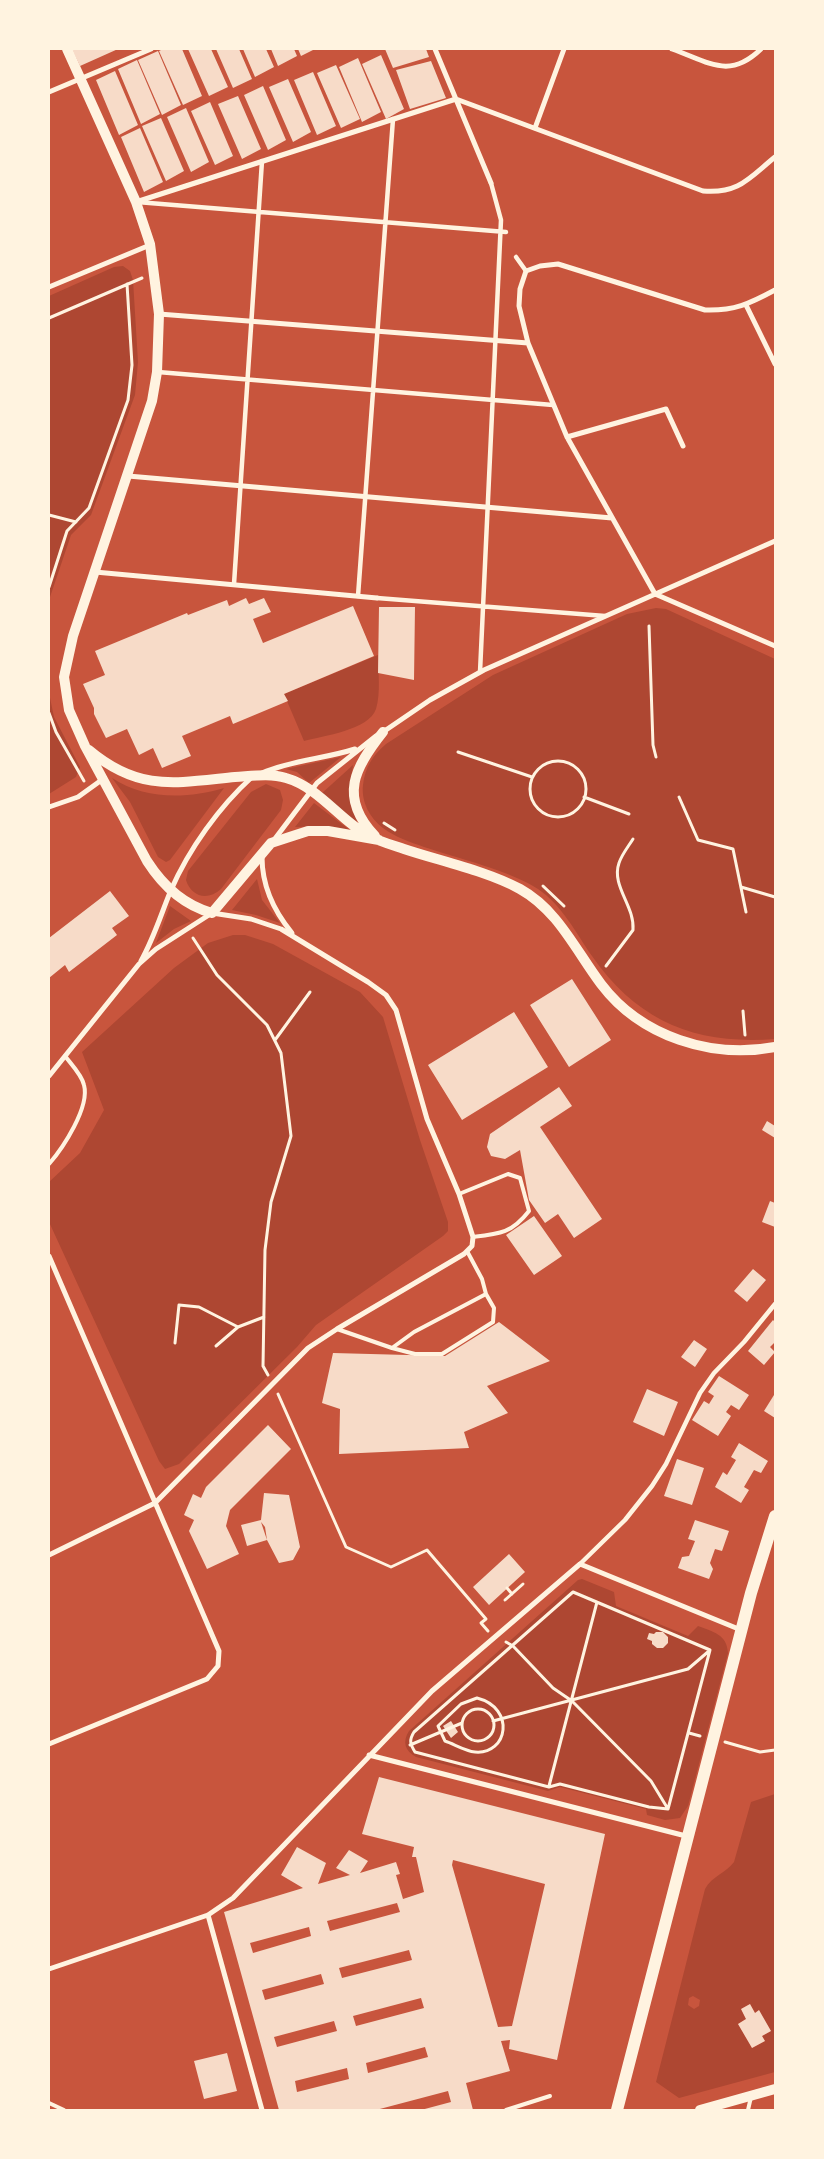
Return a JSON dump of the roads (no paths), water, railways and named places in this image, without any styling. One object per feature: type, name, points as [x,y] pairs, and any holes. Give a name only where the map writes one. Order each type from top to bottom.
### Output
[{"type":"main road","points":[[67,49],[136,202],[150,244],[159,314],[157,372],[150,408],[72,636],[64,677],[69,710],[85,746],[147,861],[157,876],[171,890],[182,900],[197,909],[212,912],[272,843],[308,831],[328,831],[379,840]]},
{"type":"main road","points":[[379,840],[358,814],[354,800],[354,784],[357,768],[383,732]]},
{"type":"main road","points":[[85,746],[106,764],[124,774],[145,780],[167,783],[254,776],[286,778],[310,791],[359,830],[379,840],[502,881],[536,898],[548,910],[612,996],[636,1018],[658,1031],[683,1042],[709,1048],[736,1051],[775,1048]]},
{"type":"main road","points":[[617,2110],[741,1630],[775,1516]]},
{"type":"main road","points":[[700,2110],[775,2089]]},
{"type":"street","points":[[49,92],[151,49]]},
{"type":"street","points":[[435,49],[491,183],[503,231],[495,340],[480,672]]},
{"type":"street","points":[[535,128],[564,49]]},
{"type":"street","points":[[672,49],[722,68],[737,66],[761,49]]},
{"type":"street","points":[[136,202],[456,99],[703,191],[720,192],[736,188],[775,157]]},
{"type":"street","points":[[358,596],[392,119]]},
{"type":"street","points":[[234,584],[262,161]]},
{"type":"street","points":[[136,202],[259,210],[503,231]]},
{"type":"street","points":[[49,287],[150,244]]},
{"type":"street","points":[[516,257],[526,271]]},
{"type":"street","points":[[526,271],[540,266],[558,264],[705,310],[726,310],[746,305],[775,290]]},
{"type":"street","points":[[526,271],[520,289],[519,306],[528,343],[567,437],[655,594],[775,646]]},
{"type":"street","points":[[746,305],[775,364]]},
{"type":"street","points":[[159,314],[528,343]]},
{"type":"street","points":[[157,372],[554,405]]},
{"type":"street","points":[[567,437],[666,409],[683,446]]},
{"type":"street","points":[[128,476],[612,518]]},
{"type":"street","points":[[272,843],[310,791],[360,747],[430,700],[480,672],[775,541]]},
{"type":"street","points":[[95,572],[377,598],[607,616]]},
{"type":"street","points":[[49,1076],[139,964],[152,942],[171,890],[183,866],[237,791],[254,776],[281,765],[331,756],[360,747]]},
{"type":"street","points":[[49,807],[62,804],[89,790],[103,780]]},
{"type":"street","points":[[262,856],[264,882],[268,894],[281,920],[293,935]]},
{"type":"street","points":[[49,1555],[155,1503],[274,1385],[308,1348],[467,1251],[472,1246],[473,1237],[459,1194],[427,1119],[396,1010],[386,995],[293,935],[251,919],[212,912],[189,929],[156,949],[139,964]]},
{"type":"street","points":[[49,1256],[220,1651],[218,1666],[207,1679],[49,1744]]},
{"type":"street","points":[[49,1969],[208,1915],[233,1898],[432,1690],[580,1564],[625,1520],[652,1486],[666,1464],[700,1393],[714,1373],[744,1342],[775,1304]]},
{"type":"street","points":[[580,1564],[741,1630]]},
{"type":"street","points":[[369,1755],[687,1837]]},
{"type":"street","points":[[208,1915],[262,2110]]},
{"type":"lane","points":[[49,1164],[60,1149],[84,1105],[86,1092],[84,1082],[66,1056]]},
{"type":"lane","points":[[459,1194],[508,1174],[520,1178],[526,1193],[529,1211],[518,1225],[500,1234],[473,1237]]},
{"type":"lane","points":[[337,1329],[415,1354],[442,1354],[493,1322],[494,1308],[486,1294],[482,1279],[467,1251]]},
{"type":"lane","points":[[392,1348],[414,1332],[486,1294]]},
{"type":"lane","points":[[748,2110],[752,2095]]},
{"type":"lane","points":[[506,2110],[550,2096]]},
{"type":"lane","points":[[49,2103],[64,2110]]}]
